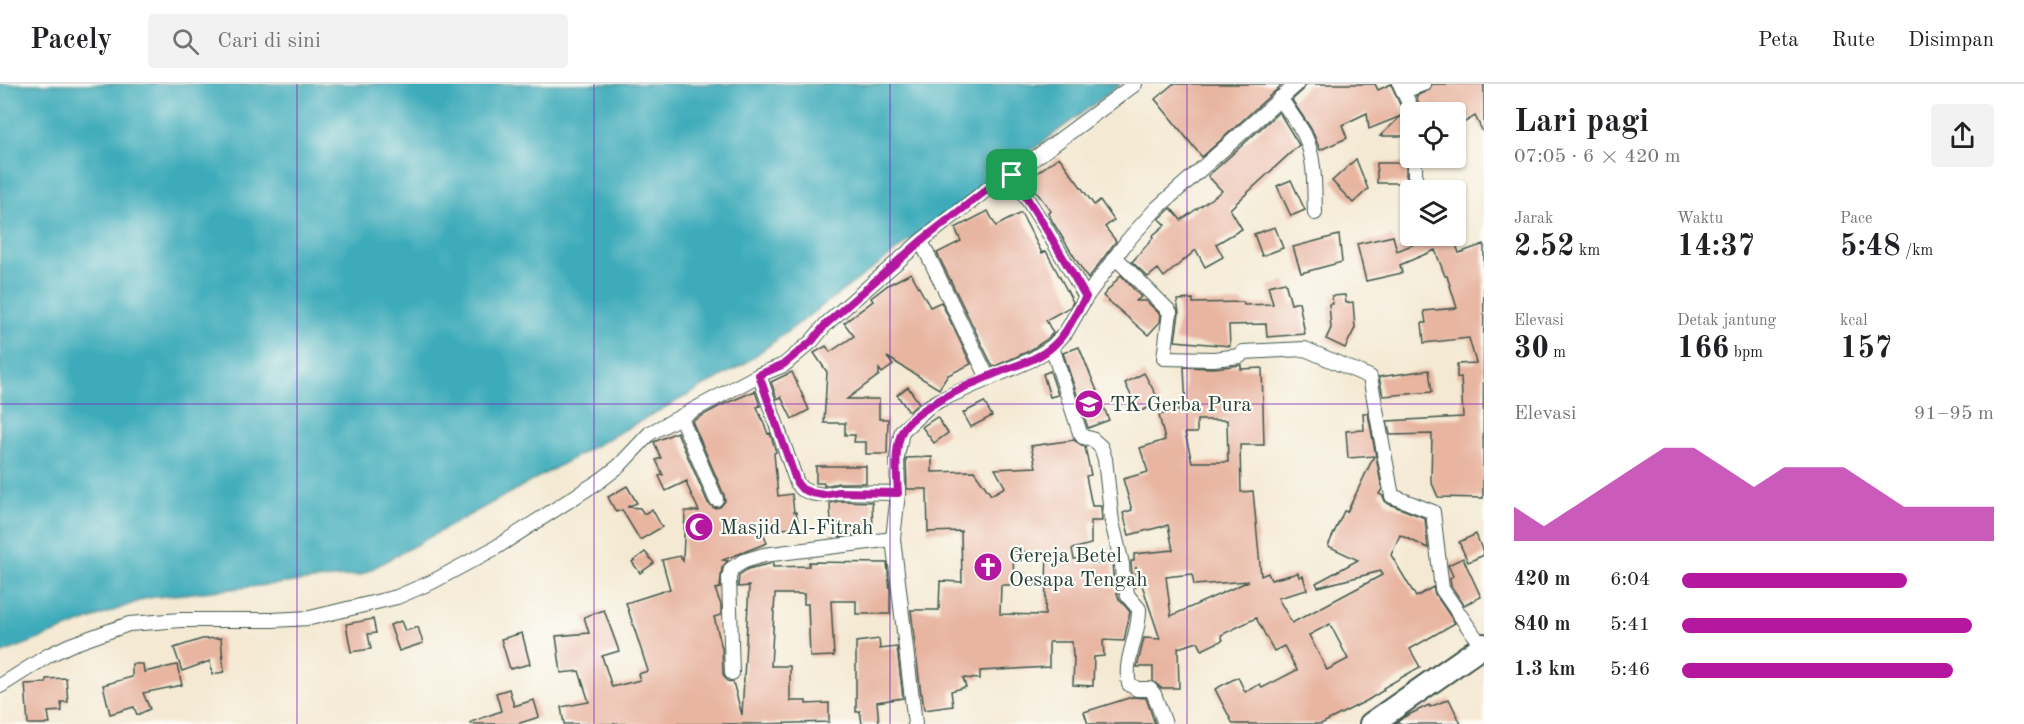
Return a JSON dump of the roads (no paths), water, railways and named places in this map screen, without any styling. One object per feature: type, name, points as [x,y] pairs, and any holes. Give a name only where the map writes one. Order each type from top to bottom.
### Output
[{"type":"highway","points":[[1382,721],[1483,646]]},
{"type":"street","points":[[0,686],[49,655],[129,624],[181,620],[310,618],[397,597],[432,582],[495,548],[601,480],[619,466],[650,433],[784,364],[921,241],[994,184],[1012,175],[1135,84]]},
{"type":"street","points":[[915,724],[893,539],[898,493],[897,457],[902,431],[928,407],[1033,359],[1052,347],[1066,332],[1086,297],[1115,257],[1156,208],[1296,84]]},
{"type":"street","points":[[1408,102],[1402,88],[1423,84]]},
{"type":"street","points":[[1280,98],[1303,133],[1308,146],[1313,164],[1315,213]]},
{"type":"street","points":[[1415,168],[1415,175]]},
{"type":"street","points":[[1012,175],[1086,297]]},
{"type":"street","points":[[921,241],[988,378]]},
{"type":"street","points":[[1115,257],[1170,312],[1164,358],[1213,359],[1240,356],[1243,352],[1305,349],[1370,377],[1392,496],[1433,512],[1442,589],[1483,646]]},
{"type":"street","points":[[1052,347],[1080,433],[1101,447],[1105,459],[1112,522],[1124,581],[1128,596],[1138,609],[1138,627],[1128,670],[1129,684],[1137,688],[1150,689],[1165,724]]},
{"type":"street","points":[[759,375],[797,483],[802,489],[824,495],[839,492],[898,493]]},
{"type":"street","points":[[681,418],[716,499]]},
{"type":"street","points":[[732,673],[729,578],[731,569],[744,561],[764,555],[893,539]]},
{"type":"water","points":[[0,84],[1121,84],[744,364],[361,575],[147,598],[0,654]]},
{"type":"place","name":"TK Gerba Pura","points":[[1089,404]]},
{"type":"place","name":"Masjid Al-Fitrah","points":[[699,527]]},
{"type":"place","name":"Gereja Betel Oesapa Tengah","points":[[988,567]]}]
